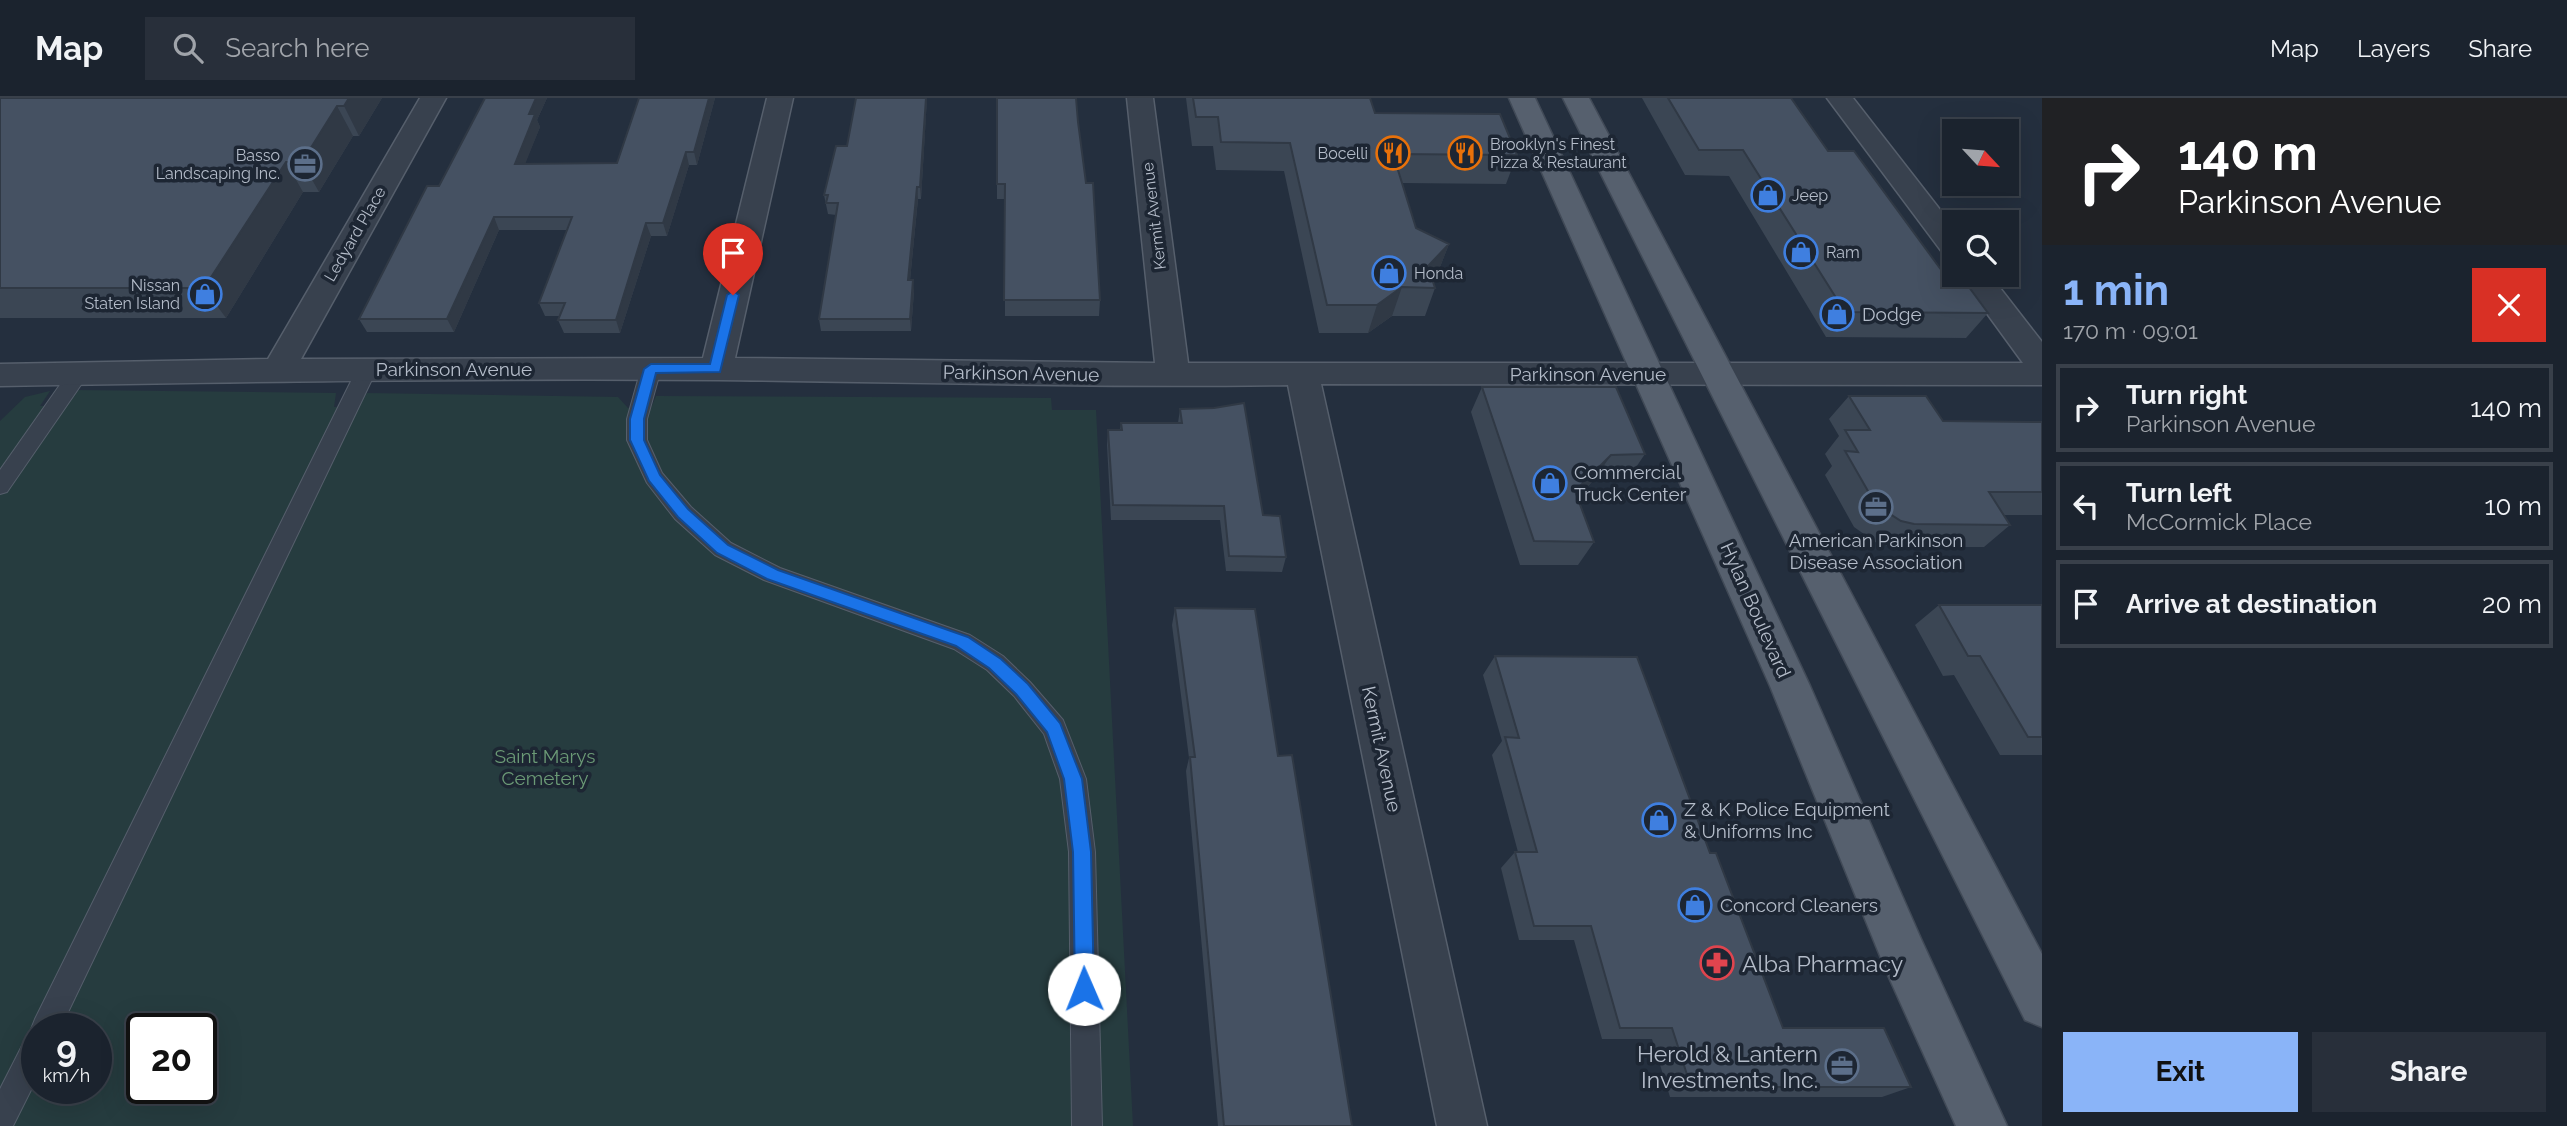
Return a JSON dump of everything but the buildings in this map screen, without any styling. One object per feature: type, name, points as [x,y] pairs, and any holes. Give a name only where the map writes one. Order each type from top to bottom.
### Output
[{"type":"main road","name":"Hylan Boulevard","points":[[1522,98],[1790,685],[1904,956],[1982,1126]]},
{"type":"main road","points":[[1576,98],[2042,1003]]},
{"type":"street","name":"Ledyard Place","points":[[278,369],[433,98]]},
{"type":"street","points":[[716,369],[780,98]]},
{"type":"street","name":"Kermit Avenue","points":[[1140,98],[1173,375]]},
{"type":"street","points":[[1840,98],[1942,232]]},
{"type":"street","points":[[1983,287],[2042,365]]},
{"type":"street","name":"Parkinson Avenue","points":[[0,375],[278,369],[716,369],[1173,375],[2042,374]]},
{"type":"street","name":"Kermit Avenue","points":[[1302,373],[1462,1126]]},
{"type":"lane","points":[[53,1013],[367,369]]},
{"type":"lane","points":[[651,369],[637,419],[637,440],[654,477],[683,513],[723,549],[772,574],[962,642],[995,663],[1022,689],[1054,728],[1073,779],[1082,852],[1087,1126]]},
{"type":"lane","points":[[0,486],[79,374]]},
{"type":"lane","points":[[0,1121],[21,1078]]},
{"type":"green space","name":"Saint Marys Cemetery","points":[[74,390],[336,393],[334,407],[356,407],[367,393],[618,397],[628,408],[651,408],[656,396],[1051,398],[1052,410],[1096,410],[1133,1126],[0,1126],[0,421],[25,397],[50,391],[40,406],[62,406]]},
{"type":"place","name":"Bocelli","points":[[1393,153]]},
{"type":"place","name":"Brooklyn's Finest Pizza & Restaurant","points":[[1465,153]]},
{"type":"place","name":"Basso Landscaping Inc.","points":[[305,164]]},
{"type":"place","name":"Jeep","points":[[1768,195]]},
{"type":"place","name":"Ram","points":[[1801,252]]},
{"type":"place","name":"Honda","points":[[1389,273]]},
{"type":"place","name":"Nissan Staten Island","points":[[205,294]]},
{"type":"place","name":"Dodge","points":[[1837,314]]},
{"type":"place","name":"Commercial Truck Center","points":[[1550,483]]},
{"type":"place","name":"American Parkinson Disease Association","points":[[1876,507]]},
{"type":"place","name":"Z & K Police Equipment & Uniforms Inc","points":[[1659,820]]},
{"type":"place","name":"Concord Cleaners","points":[[1695,905]]},
{"type":"place","name":"Alba Pharmacy","points":[[1717,963]]},
{"type":"place","name":"Herold & Lantern Investments, Inc.","points":[[1842,1066]]},
{"type":"route","points":[[733,295],[716,369],[651,369],[637,419],[637,440],[654,477],[683,513],[723,549],[772,574],[962,642],[995,663],[1022,689],[1054,728],[1073,779],[1082,852],[1084,989]]}]
